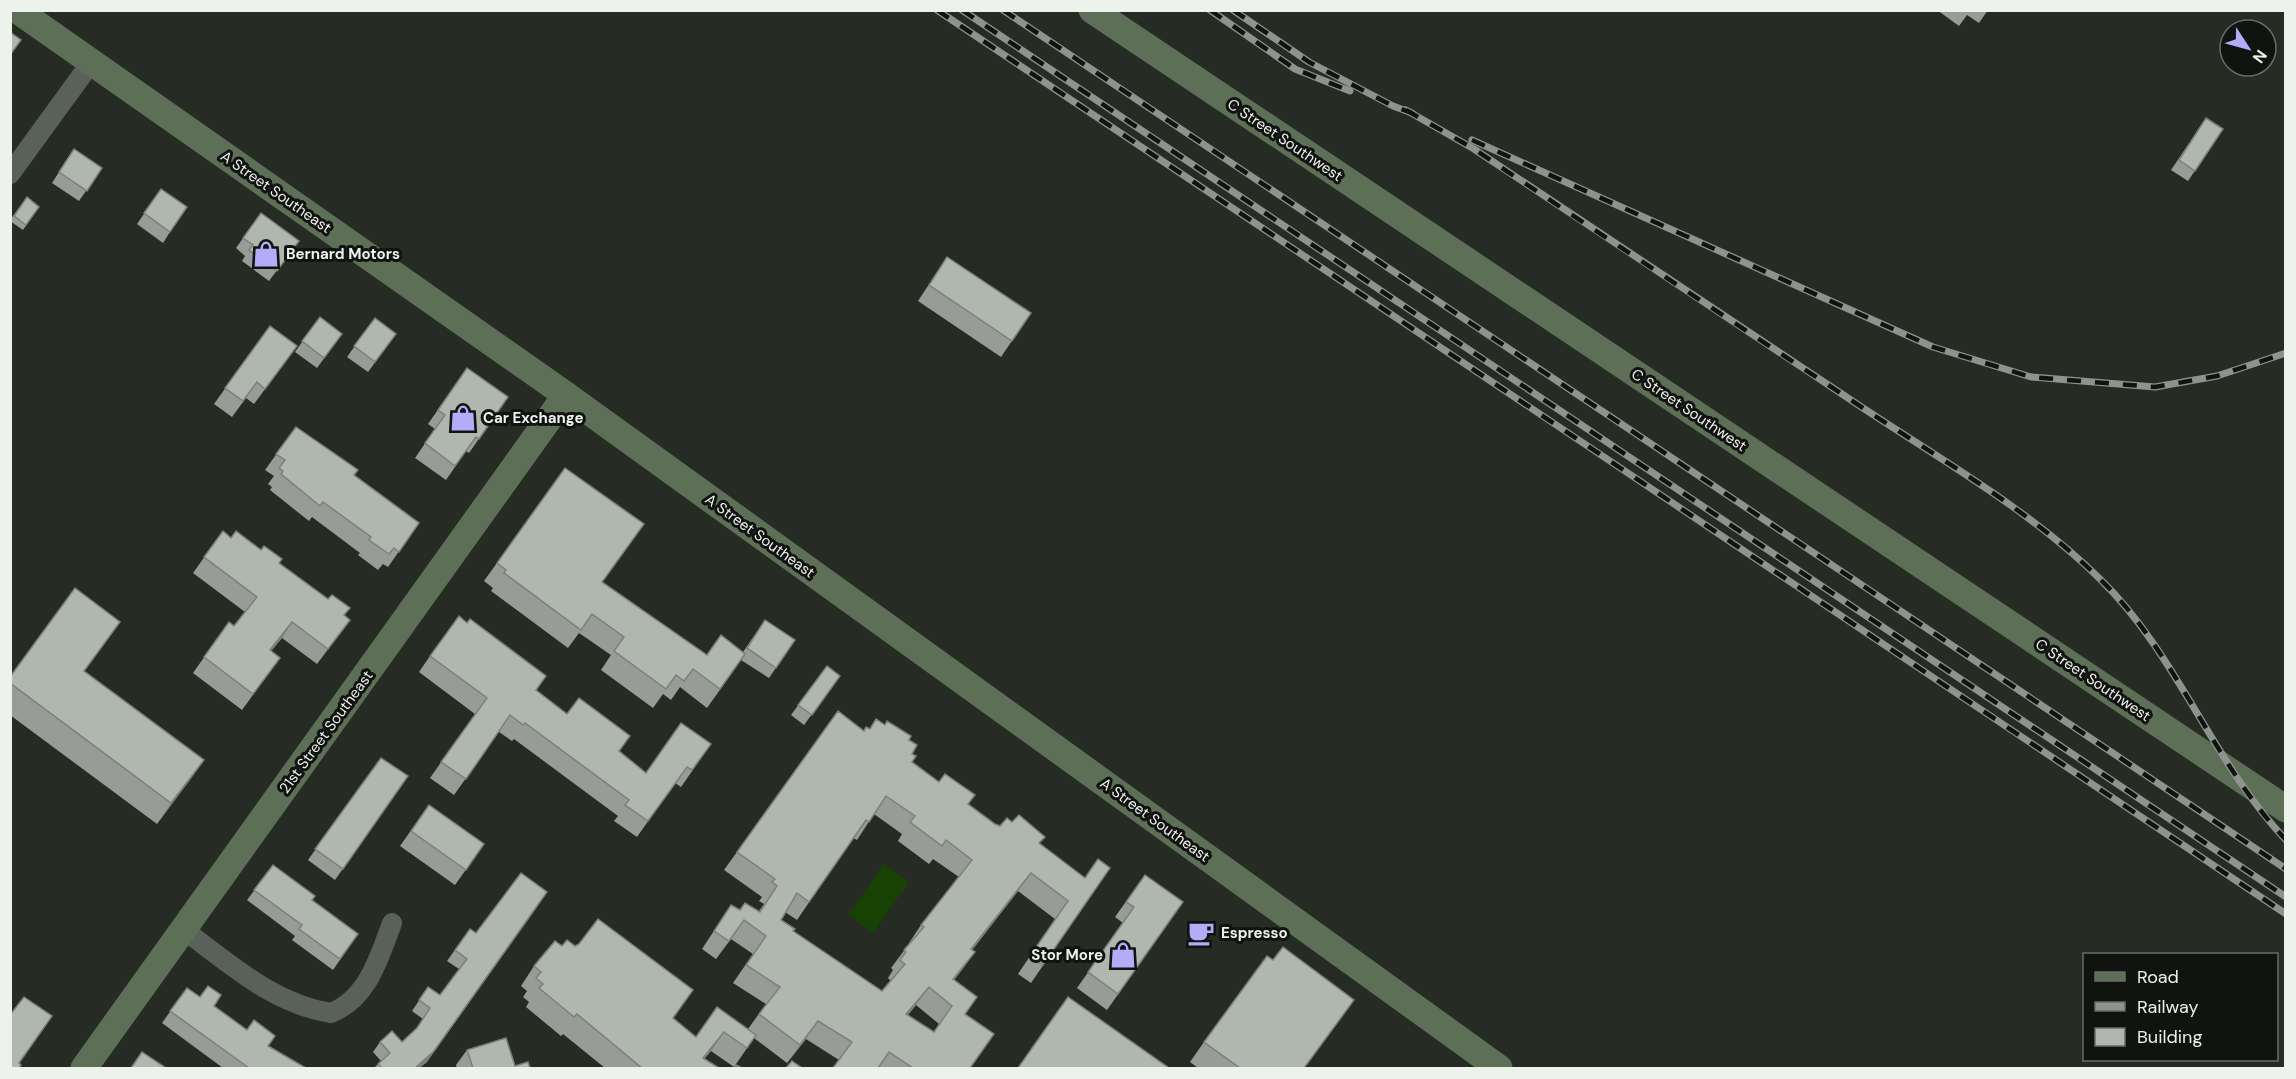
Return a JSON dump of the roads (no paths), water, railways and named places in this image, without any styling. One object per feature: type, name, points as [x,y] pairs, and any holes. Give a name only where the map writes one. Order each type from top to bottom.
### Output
[{"type":"main road","name":"A Street Southeast","points":[[17,10],[90,64],[566,395],[1499,1068]]},
{"type":"main road","name":"C Street Southwest","points":[[1092,10],[2286,809]]},
{"type":"main road","name":"21st Street Southeast","points":[[84,1068],[566,395]]},
{"type":"street","points":[[10,174],[90,64]]},
{"type":"street","points":[[184,930],[267,990],[293,1004],[331,1013],[355,1000],[378,960],[392,923]]},
{"type":"railway","points":[[937,10],[2286,914]]},
{"type":"railway","points":[[962,10],[2286,897]]},
{"type":"railway","points":[[1003,10],[2286,869]]},
{"type":"railway","points":[[1210,10],[1295,69],[1350,91]]},
{"type":"railway","points":[[1233,10],[1309,62],[1393,106],[1412,113]]},
{"type":"railway","points":[[1406,110],[1474,149],[1986,488],[2073,554],[2100,579],[2152,641],[2237,777],[2260,810],[2286,840]]},
{"type":"railway","points":[[1472,140],[1933,347],[2031,377],[2155,387],[2217,376],[2286,353]]},
{"type":"place","name":"Bernard Motors","points":[[266,254]]},
{"type":"place","name":"Car Exchange","points":[[463,418]]},
{"type":"place","name":"Espresso","points":[[1201,933]]},
{"type":"place","name":"Stor More","points":[[1123,955]]}]
